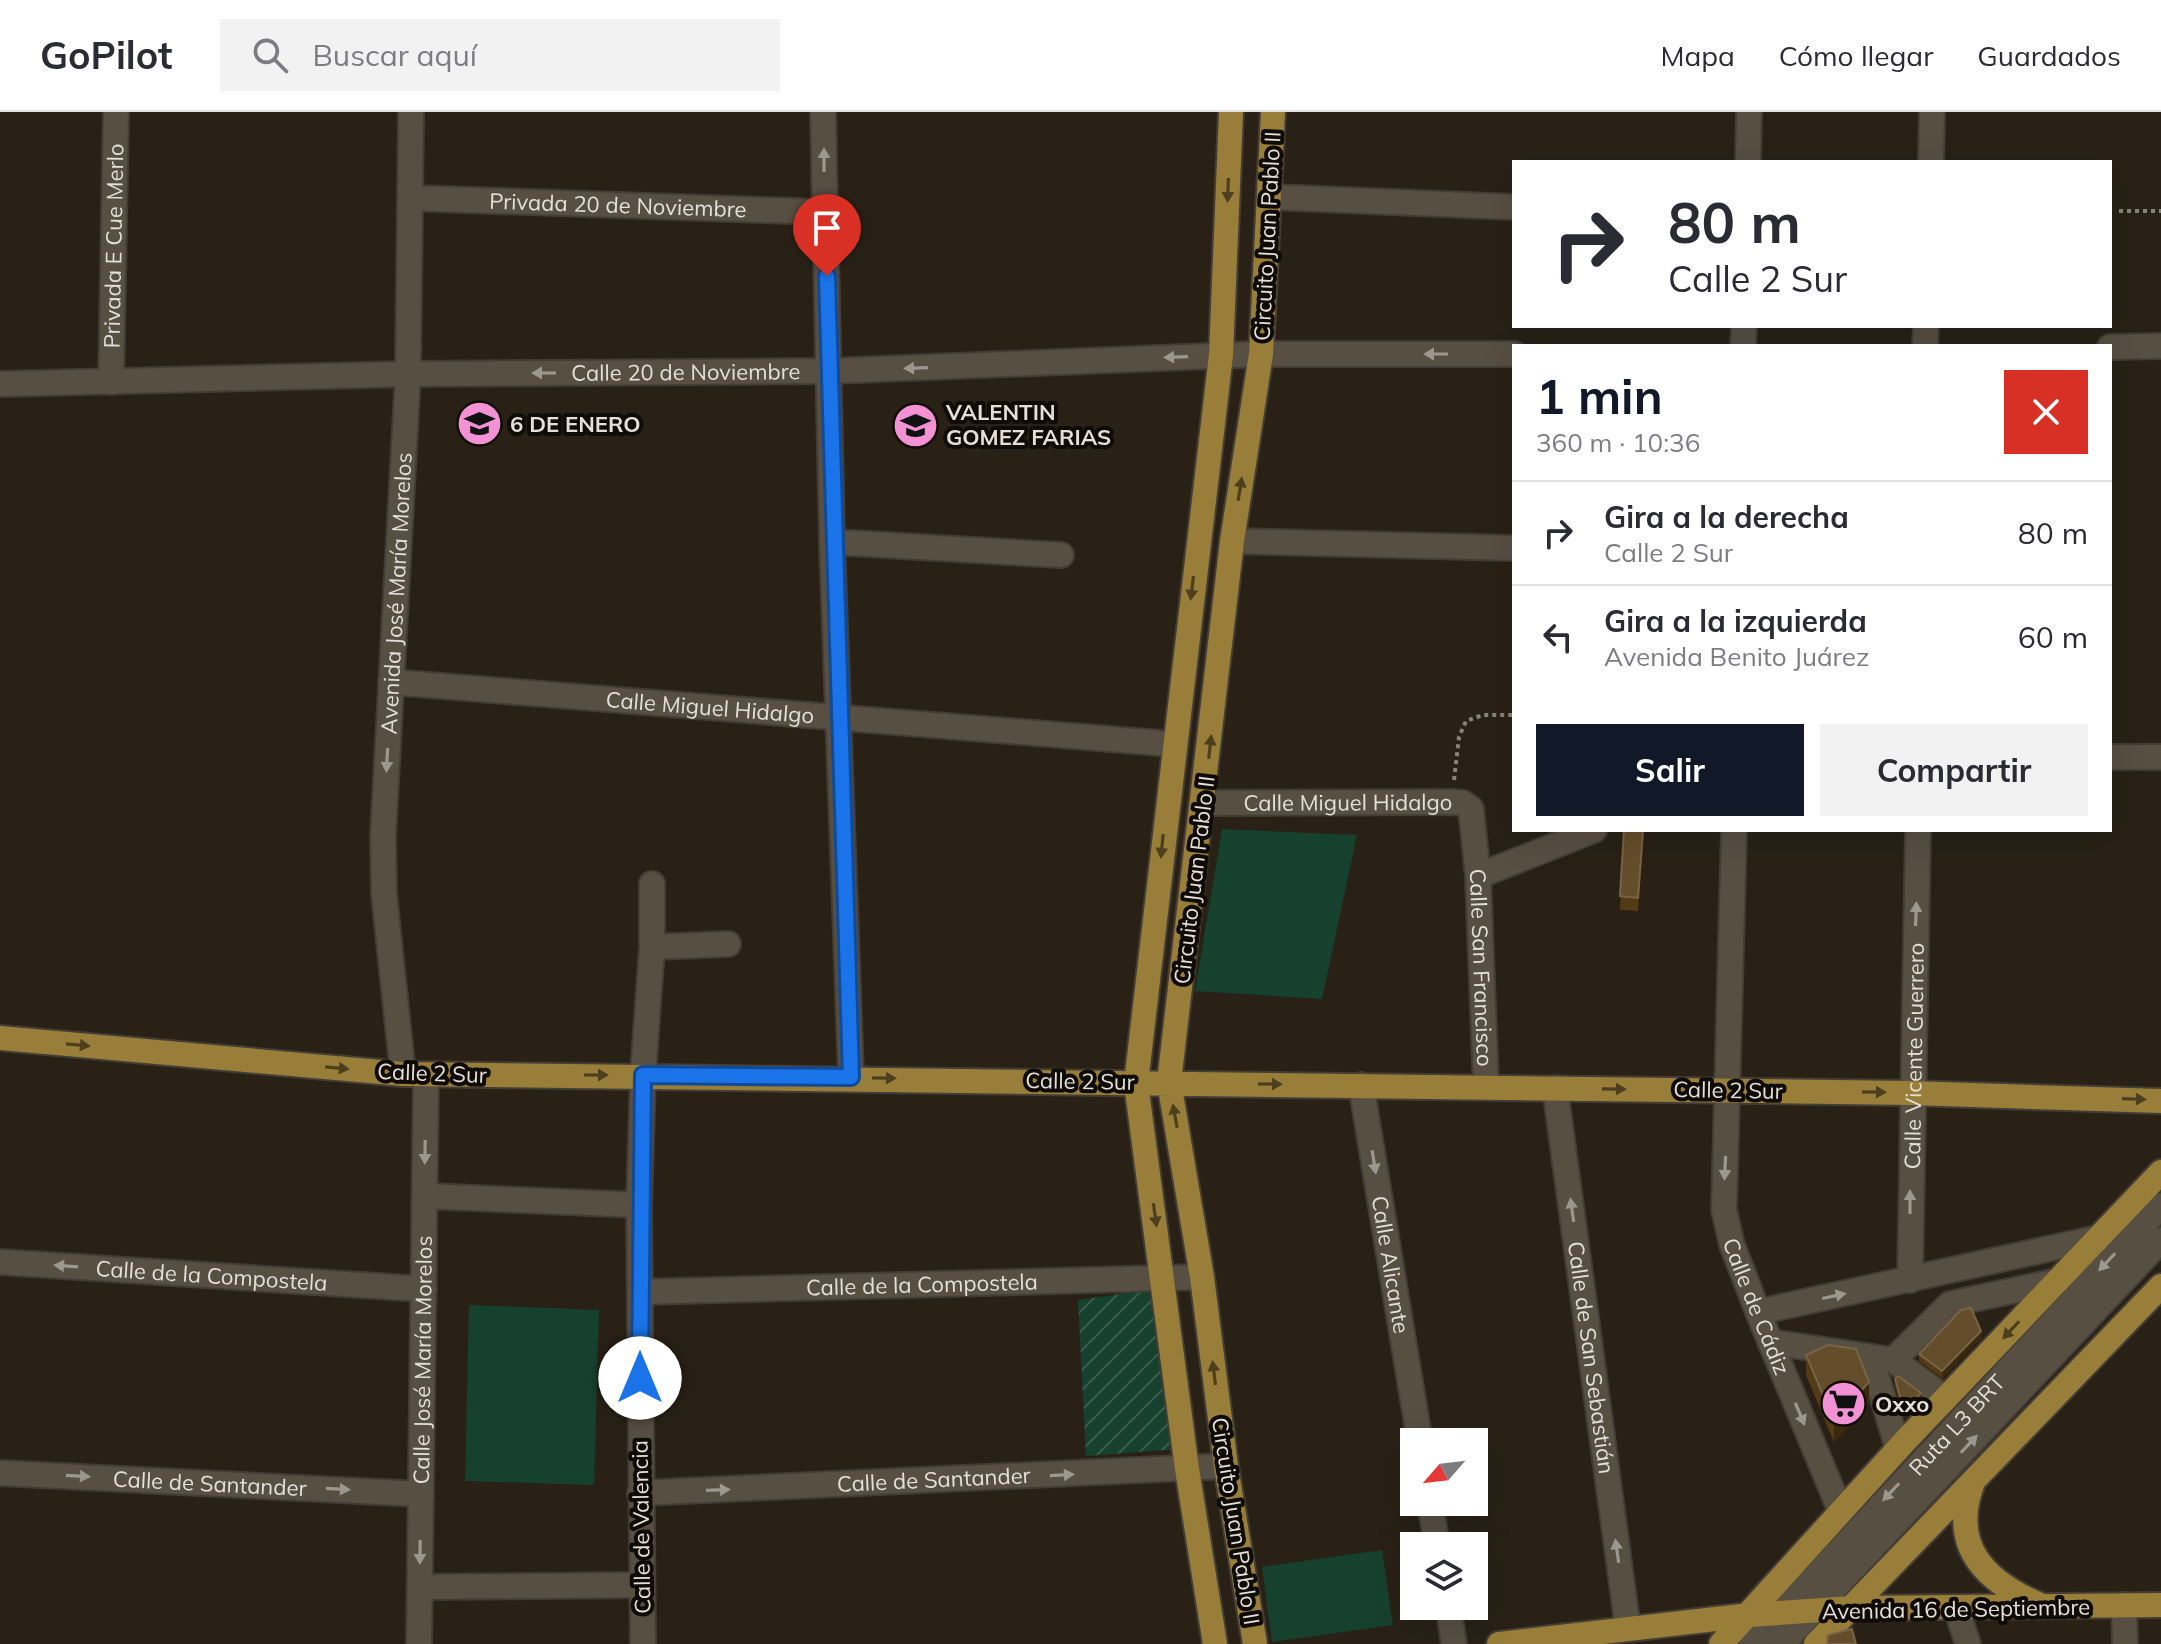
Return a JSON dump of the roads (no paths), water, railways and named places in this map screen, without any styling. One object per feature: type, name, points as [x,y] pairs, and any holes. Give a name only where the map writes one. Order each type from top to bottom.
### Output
[{"type":"main road","name":"Circuito Juan Pablo II","points":[[1215,1644],[1187,1469],[1136,1083],[1173,744],[1221,355],[1231,112]]},
{"type":"main road","name":"Circuito Juan Pablo II","points":[[1255,1644],[1226,1466],[1202,1277],[1169,1082],[1204,803],[1232,541],[1261,354],[1273,112]]},
{"type":"main road","name":"Calle 2 Sur","points":[[0,1038],[414,1074],[1729,1090],[2161,1101]]},
{"type":"main road","points":[[1721,1644],[1898,1449],[2161,1172]]},
{"type":"main road","points":[[1816,1644],[2161,1286]]},
{"type":"main road","points":[[1973,1481],[1964,1520],[1971,1549],[1987,1574],[2010,1592],[2044,1607]]},
{"type":"main road","name":"Avenida 16 de Septiembre","points":[[1499,1644],[1750,1615],[1852,1608],[2161,1605]]},
{"type":"street","name":"Privada E Cue Merlo","points":[[111,382],[116,112]]},
{"type":"street","name":"Avenida José María Morelos","points":[[411,112],[408,374],[391,682],[384,894],[414,1074]]},
{"type":"street","points":[[823,112],[831,371],[832,542],[841,720],[851,1077]]},
{"type":"street","points":[[1748,160],[1749,112]]},
{"type":"street","points":[[1931,160],[1932,112]]},
{"type":"street","points":[[1271,197],[1512,207]]},
{"type":"street","name":"Privada 20 de Noviembre","points":[[410,198],[824,212]]},
{"type":"street","points":[[2112,347],[2161,346]]},
{"type":"street","name":"Calle 20 de Noviembre","points":[[0,384],[408,374],[831,371],[1261,354],[1512,354]]},
{"type":"street","points":[[1232,541],[1512,548]]},
{"type":"street","points":[[832,542],[1061,555]]},
{"type":"street","name":"Calle Miguel Hidalgo","points":[[391,682],[1173,744]]},
{"type":"street","points":[[2112,757],[2161,757]]},
{"type":"street","name":"Calle Miguel Hidalgo","points":[[1204,803],[1463,803],[1471,809],[1478,876]]},
{"type":"street","name":"Calle San Francisco","points":[[1486,1087],[1478,876],[1589,832]]},
{"type":"street","name":"Calle de Cádiz","points":[[1734,832],[1724,1210],[1732,1245],[1841,1512]]},
{"type":"street","name":"Calle Vicente Guerrero","points":[[1910,1280],[1910,1093],[1918,832]]},
{"type":"street","name":"Calle de Valencia","points":[[643,1644],[639,1205],[643,1075],[652,947],[652,884]]},
{"type":"street","points":[[652,947],[728,944]]},
{"type":"street","name":"Calle José María Morelos","points":[[414,1074],[425,1196],[419,1644]]},
{"type":"street","name":"Calle Alicante","points":[[1361,1085],[1418,1428]]},
{"type":"street","name":"Calle de San Sebastián","points":[[1555,1088],[1628,1629]]},
{"type":"street","points":[[425,1196],[639,1205]]},
{"type":"street","name":"Ruta L3 BRT","points":[[1752,1644],[1877,1506],[2161,1206]]},
{"type":"street","points":[[1758,1312],[2098,1238]]},
{"type":"street","points":[[1782,1644],[2161,1240]]},
{"type":"street","name":"Calle de la Compostela","points":[[0,1262],[424,1289]]},
{"type":"street","name":"Calle de la Compostela","points":[[640,1292],[1202,1277]]},
{"type":"street","points":[[1882,1358],[1950,1304],[2058,1281]]},
{"type":"street","points":[[1770,1342],[1882,1358],[1946,1399]]},
{"type":"street","points":[[1882,1358],[1898,1449]]},
{"type":"street","name":"Calle de Santander","points":[[640,1493],[1226,1466]]},
{"type":"street","name":"Calle de Santander","points":[[0,1473],[421,1494]]},
{"type":"street","points":[[420,1587],[642,1585]]},
{"type":"street","points":[[2124,1605],[2125,1644]]},
{"type":"street","points":[[1956,1608],[1968,1644]]},
{"type":"street","points":[[1450,1620],[1454,1644]]},
{"type":"place","name":"6 DE ENERO","points":[[479,424]]},
{"type":"place","name":"VALENTIN GOMEZ FARIAS","points":[[915,425]]},
{"type":"place","name":"Oxxo","points":[[1844,1404]]}]
